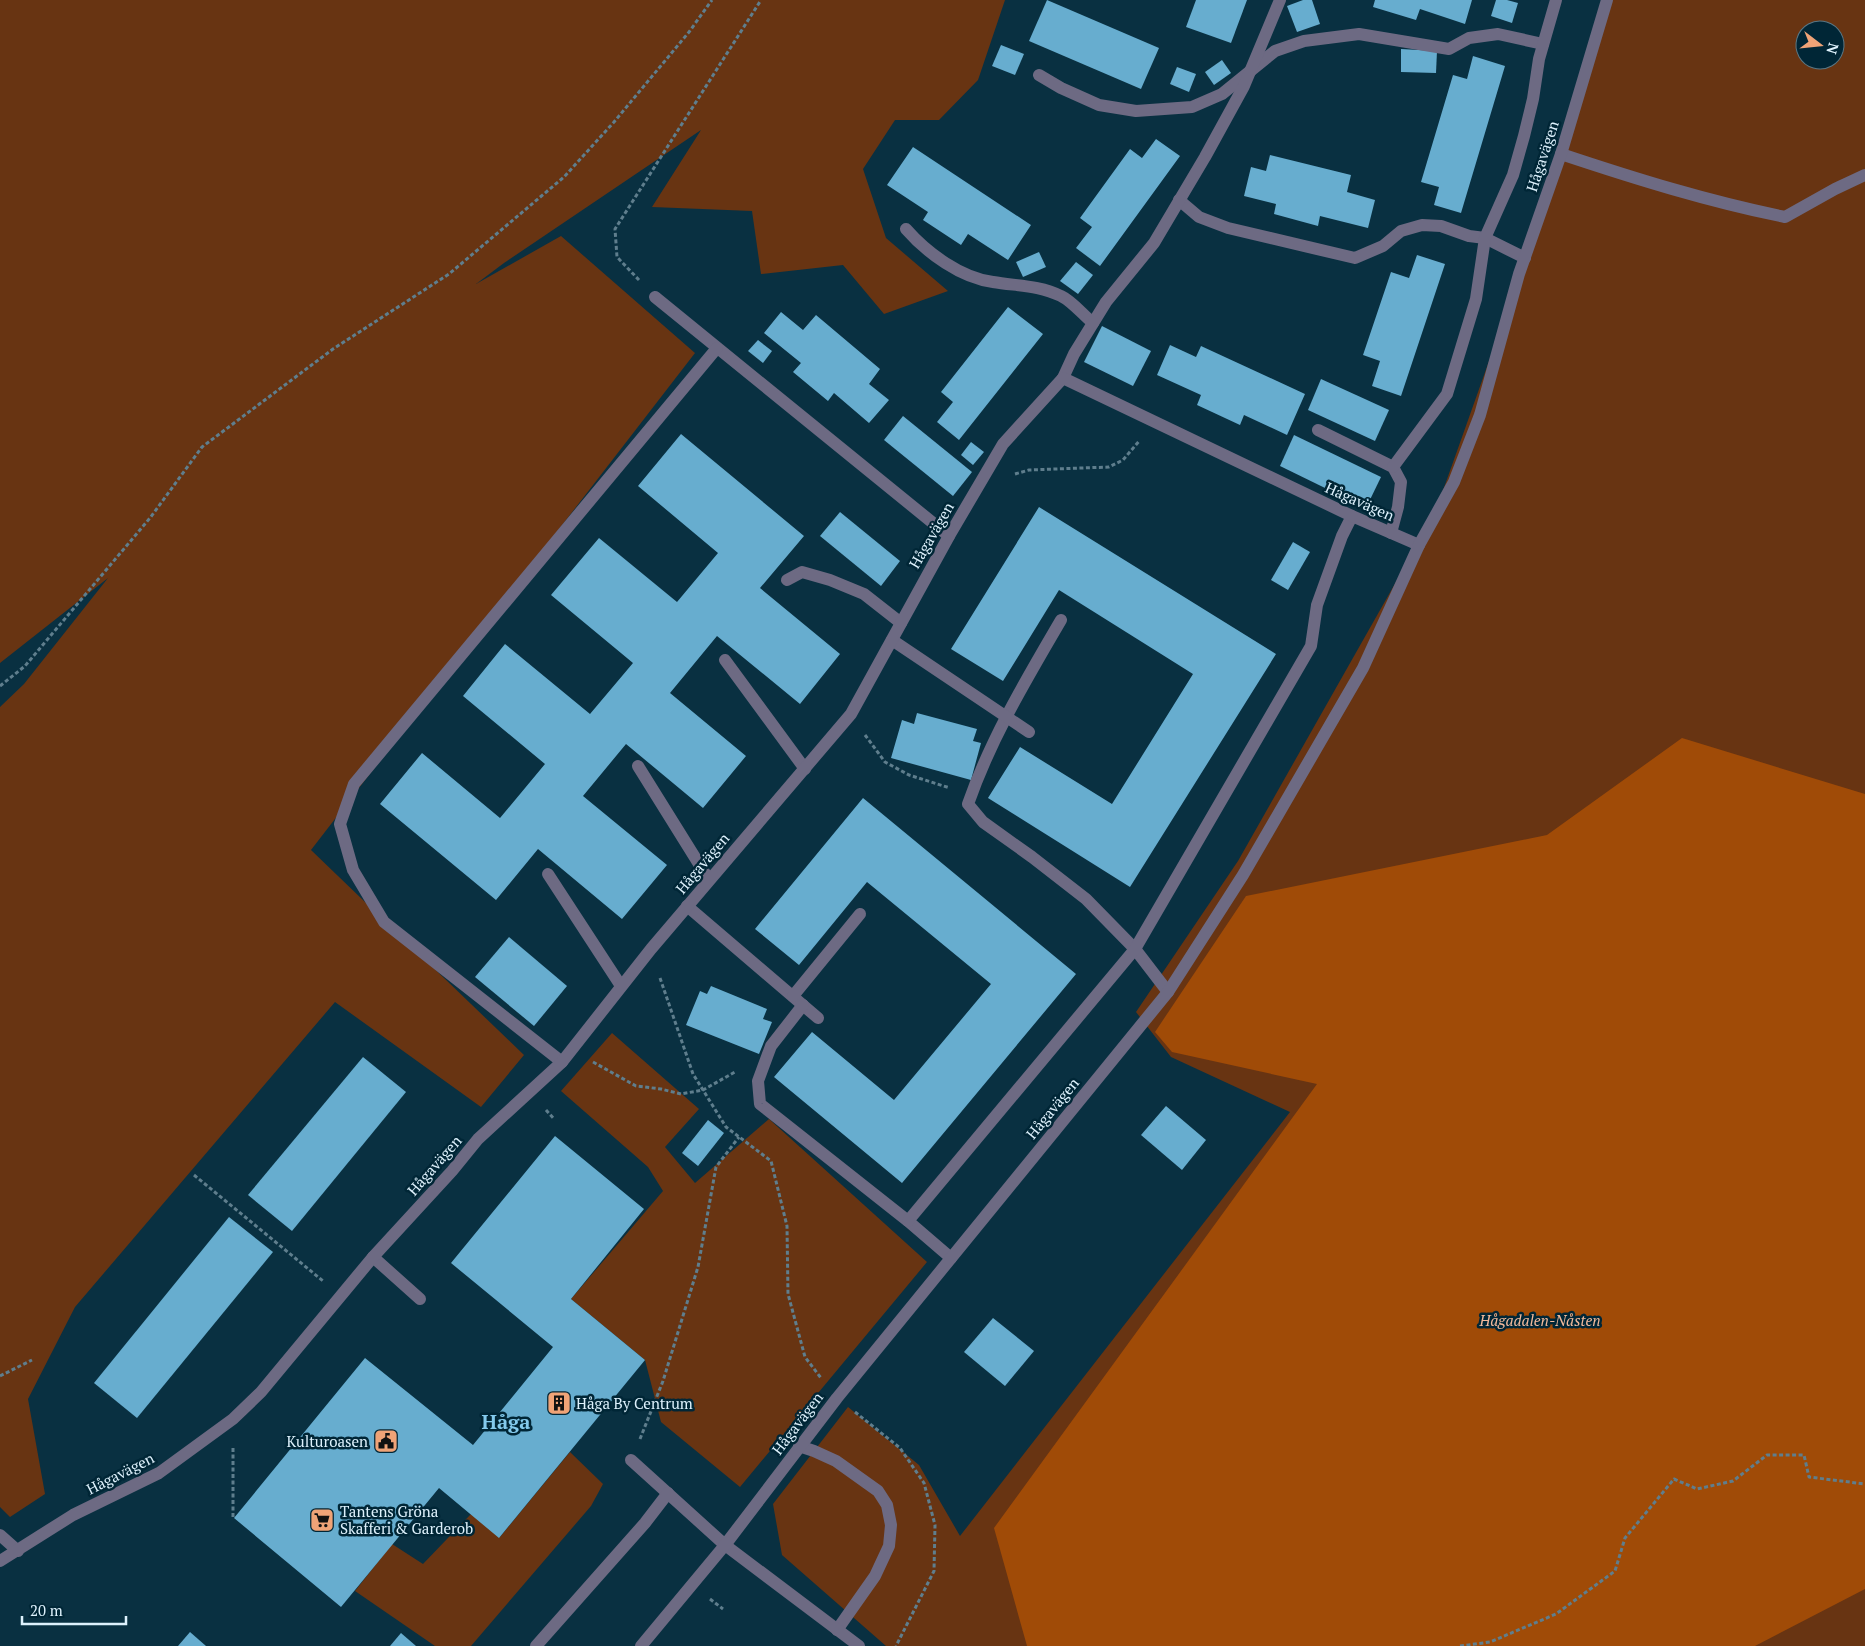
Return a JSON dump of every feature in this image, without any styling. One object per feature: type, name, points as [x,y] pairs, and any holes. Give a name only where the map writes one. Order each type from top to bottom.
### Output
[{"type":"street","points":[[1063,378],[1074,354],[1106,302],[1154,243],[1205,157],[1251,70],[1280,0]]},
{"type":"street","points":[[1394,467],[1447,394],[1476,299],[1486,238],[1513,175],[1524,136],[1543,44],[1556,0]]},
{"type":"street","name":"Hågavägen","points":[[641,1646],[725,1544],[837,1398],[1168,992],[1243,874],[1363,668],[1419,545],[1454,482],[1480,415],[1525,258],[1560,154],[1607,0]]},
{"type":"street","points":[[1039,76],[1061,88],[1099,104],[1136,111],[1192,107],[1222,94],[1275,51],[1297,43],[1359,34],[1449,49],[1469,38],[1498,34],[1543,44]]},
{"type":"street","points":[[1560,154],[1655,185],[1732,206],[1785,217],[1835,189],[1865,175]]},
{"type":"street","points":[[1179,200],[1198,217],[1228,228],[1356,258],[1383,246],[1400,231],[1422,225],[1441,226],[1469,236],[1486,238],[1525,258]]},
{"type":"street","points":[[906,229],[934,255],[966,274],[992,282],[1042,288],[1063,296],[1093,323]]},
{"type":"street","points":[[655,297],[949,536]]},
{"type":"street","points":[[562,1062],[384,922],[353,870],[340,824],[354,784],[717,348]]},
{"type":"street","name":"Hågavägen","points":[[0,1562],[73,1515],[159,1473],[233,1419],[261,1392],[373,1257],[452,1171],[478,1139],[562,1062],[651,949],[851,714],[949,536],[1004,444],[1063,378],[1352,516],[1419,545]]},
{"type":"street","points":[[1318,430],[1394,467],[1400,482],[1398,507],[1391,533]]},
{"type":"street","points":[[908,1221],[1135,949],[1310,646],[1317,605],[1342,536],[1352,516]]},
{"type":"street","points":[[787,580],[802,572],[830,580],[864,594],[901,623]]},
{"type":"street","points":[[1061,620],[1005,716],[968,804],[983,822],[1032,856],[1086,899],[1135,949],[1168,992]]},
{"type":"street","points":[[892,640],[1029,732]]},
{"type":"street","points":[[725,660],[805,768]]},
{"type":"street","points":[[638,766],[709,880]]},
{"type":"street","points":[[548,874],[621,986]]},
{"type":"street","points":[[687,906],[818,1018]]},
{"type":"street","points":[[792,996],[860,914]]},
{"type":"street","points":[[803,1005],[771,1046],[758,1081],[760,1104],[908,1221],[951,1258]]},
{"type":"street","points":[[373,1257],[420,1299]]},
{"type":"street","points":[[799,1446],[836,1461],[878,1491],[886,1505],[891,1525],[889,1546],[875,1576],[838,1630]]},
{"type":"street","points":[[631,1460],[725,1544],[859,1646]]},
{"type":"street","points":[[536,1646],[645,1523],[668,1493]]},
{"type":"street","points":[[0,1535],[18,1552]]},
{"type":"path","points":[[0,686],[25,666],[150,518],[202,447],[333,349],[449,274],[564,177],[614,122],[690,32],[712,0]]},
{"type":"path","points":[[655,297],[617,257],[615,229],[760,0]]},
{"type":"path","points":[[981,482],[1029,470],[1109,467],[1123,460],[1140,441],[1152,421]]},
{"type":"path","points":[[851,714],[885,762],[909,775],[971,794]]},
{"type":"path","points":[[651,949],[693,1074],[726,1127],[770,1161],[787,1226],[788,1294],[805,1357],[837,1398]]},
{"type":"path","points":[[574,1047],[589,1060],[611,1074],[636,1086],[681,1094],[703,1090],[736,1071],[763,1069]]},
{"type":"path","points":[[631,1460],[663,1381],[684,1316],[698,1267],[716,1166],[739,1137]]},
{"type":"path","points":[[194,1175],[341,1296]]},
{"type":"path","points":[[0,1376],[32,1360]]},
{"type":"path","points":[[233,1419],[233,1518]]},
{"type":"path","points":[[1460,1646],[1490,1642],[1556,1614],[1616,1571],[1625,1538],[1674,1479],[1697,1489],[1733,1481],[1767,1455],[1804,1455],[1808,1477],[1865,1484]]},
{"type":"path","points":[[706,1596],[722,1609]]},
{"type":"green space","points":[[0,0],[1005,0],[978,80],[939,120],[895,120],[863,169],[886,238],[948,291],[884,314],[843,265],[761,274],[752,211],[652,207],[701,130],[504,263],[476,284],[561,236],[695,353],[311,850],[524,1055],[481,1107],[335,1002],[75,1307],[28,1399],[45,1494],[10,1517],[0,1507],[0,707],[24,684],[108,578],[0,663]]},
{"type":"green space","name":"Hågadalen-Nåsten","points":[[1609,0],[1865,0],[1865,1646],[886,1646],[782,1555],[773,1504],[848,1407],[919,1465],[960,1536],[1290,1112],[1171,1057],[1136,1012],[1238,861],[1435,513],[1515,288]]},
{"type":"green space","name":"Hågadalen-Nåsten","points":[[1682,738],[1865,794],[1865,1589],[1755,1646],[1027,1646],[994,1528],[1317,1084],[1172,1052],[1155,1032],[1246,896],[1547,835]]},
{"type":"green space","points":[[612,1033],[699,1109],[665,1147],[695,1183],[769,1119],[927,1262],[740,1487],[661,1422],[645,1360],[571,1299],[663,1191],[648,1167],[561,1091]]},
{"type":"green space","points":[[570,1452],[603,1484],[591,1506],[471,1646],[435,1646],[355,1591],[392,1544],[423,1564],[471,1514],[500,1537]]},
{"type":"building","points":[[1047,0],[1159,48],[1141,89],[1029,41]]},
{"type":"building","points":[[1196,0],[1247,0],[1231,43],[1186,27]]},
{"type":"building","points":[[1303,0],[1312,0],[1320,24],[1297,32],[1287,6]]},
{"type":"building","points":[[1375,0],[1472,0],[1465,24],[1420,9],[1416,20],[1373,7]]},
{"type":"building","points":[[1496,0],[1518,3],[1512,23],[1491,16]]},
{"type":"building","points":[[1001,45],[1024,54],[1015,75],[992,66]]},
{"type":"building","points":[[1401,49],[1437,51],[1436,73],[1401,72]]},
{"type":"building","points":[[1473,56],[1505,66],[1461,213],[1434,205],[1439,187],[1421,182],[1453,75],[1467,79]]},
{"type":"building","points":[[1222,60],[1231,73],[1214,85],[1205,72]]},
{"type":"building","points":[[1177,67],[1196,74],[1189,92],[1170,84]]},
{"type":"building","points":[[1156,139],[1180,156],[1100,266],[1076,248],[1092,227],[1080,218],[1130,149],[1142,158]]},
{"type":"building","points":[[913,147],[1031,225],[1008,260],[968,234],[961,245],[923,220],[928,212],[887,185]]},
{"type":"building","points":[[1270,155],[1351,175],[1347,192],[1375,200],[1368,228],[1320,216],[1318,226],[1274,214],[1276,204],[1244,196],[1251,167],[1266,171]]},
{"type":"building","points":[[1039,252],[1046,267],[1023,277],[1016,262]]},
{"type":"building","points":[[1417,255],[1445,264],[1401,396],[1372,386],[1380,361],[1363,355],[1391,272],[1409,278]]},
{"type":"building","points":[[1076,262],[1093,275],[1078,294],[1060,281]]},
{"type":"building","points":[[1008,307],[1043,334],[959,440],[937,422],[953,402],[941,392]]},
{"type":"building","points":[[781,312],[803,330],[816,315],[880,369],[869,384],[889,400],[869,423],[834,393],[828,401],[793,372],[801,363],[764,333]]},
{"type":"building","points":[[1102,326],[1151,351],[1133,386],[1084,362]]},
{"type":"building","points":[[758,340],[772,351],[763,363],[748,351]]},
{"type":"building","points":[[1170,345],[1196,357],[1201,346],[1305,394],[1287,435],[1244,415],[1240,425],[1197,405],[1201,395],[1157,375]]},
{"type":"building","points":[[1321,379],[1389,410],[1375,441],[1308,410]]},
{"type":"building","points":[[903,416],[972,472],[953,496],[884,440]]},
{"type":"building","points":[[681,434],[804,536],[760,588],[840,654],[800,704],[717,636],[670,693],[746,756],[703,808],[626,744],[583,796],[667,865],[622,919],[538,849],[496,900],[380,804],[422,753],[500,818],[545,764],[463,696],[505,644],[590,714],[633,663],[551,595],[599,538],[677,602],[718,553],[638,486]]},
{"type":"building","points":[[1294,435],[1381,477],[1366,508],[1280,466]]},
{"type":"building","points":[[971,442],[984,452],[973,465],[961,455]]},
{"type":"building","points":[[1039,507],[1276,654],[1130,887],[988,798],[1020,747],[1112,804],[1193,674],[1059,590],[1003,681],[951,649]]},
{"type":"building","points":[[840,512],[900,561],[881,586],[820,536]]},
{"type":"building","points":[[1293,542],[1310,552],[1288,590],[1271,580]]},
{"type":"building","points":[[917,713],[977,729],[973,741],[981,743],[971,780],[891,758],[902,720],[914,724]]},
{"type":"building","points":[[863,798],[1076,974],[902,1183],[774,1077],[812,1032],[894,1100],[991,984],[867,882],[799,965],[755,929]]},
{"type":"building","points":[[509,937],[567,986],[534,1026],[475,977]]},
{"type":"building","points":[[711,986],[767,1009],[763,1019],[772,1022],[759,1054],[686,1025],[700,991],[707,994]]},
{"type":"building","points":[[363,1057],[406,1092],[292,1231],[248,1195]]},
{"type":"building","points":[[1166,1106],[1206,1140],[1182,1170],[1141,1135]]},
{"type":"building","points":[[708,1120],[724,1133],[698,1166],[682,1153]]},
{"type":"building","name":"Håga By Centrum","points":[[555,1136],[644,1209],[571,1299],[645,1360],[499,1538],[439,1488],[341,1607],[234,1518],[365,1358],[473,1445],[553,1347],[451,1263]]},
{"type":"building","points":[[229,1217],[273,1252],[137,1418],[94,1383]]},
{"type":"building","points":[[993,1318],[1034,1351],[1005,1386],[964,1352]]},
{"type":"building","points":[[190,1632],[206,1646],[178,1646]]},
{"type":"building","points":[[401,1633],[416,1646],[390,1646]]},
{"type":"place","name":"Håga By Centrum","points":[[559,1403]]},
{"type":"place","name":"Kulturoasen","points":[[386,1441]]},
{"type":"place","name":"Tantens Gröna Skafferi & Garderob","points":[[322,1520]]},
{"type":"district","name":"Håga","points":[[506,1421]]}]
